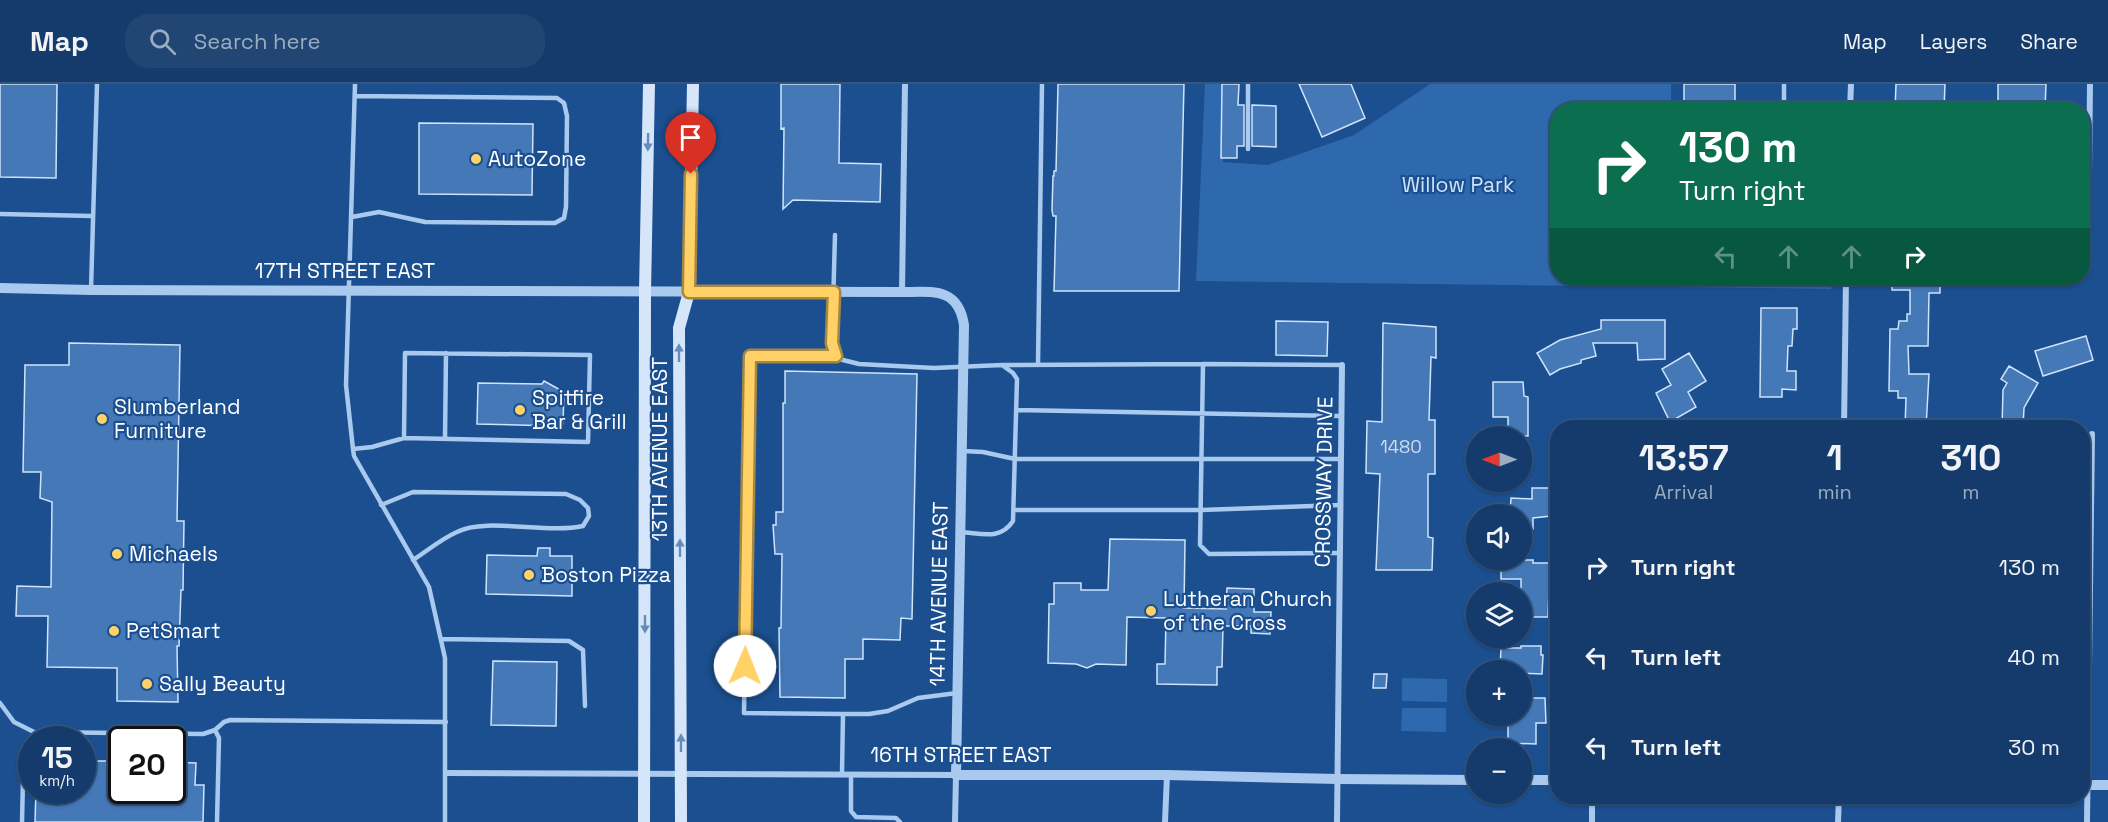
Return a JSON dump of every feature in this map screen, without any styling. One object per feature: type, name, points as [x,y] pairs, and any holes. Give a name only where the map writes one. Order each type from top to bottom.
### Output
[{"type":"main road","name":"13TH AVENUE EAST","points":[[644,822],[646,773],[645,292],[649,84]]},
{"type":"main road","name":"13TH AVENUE EAST","points":[[681,822],[679,328],[689,292],[693,84]]},
{"type":"street","points":[[902,292],[905,84]]},
{"type":"street","points":[[1850,102],[1851,84]]},
{"type":"street","points":[[2090,84],[2090,102]]},
{"type":"street","points":[[1844,420],[1846,285]]},
{"type":"street","name":"17TH STREET EAST","points":[[0,288],[834,292]]},
{"type":"street","name":"14TH AVENUE EAST","points":[[834,292],[944,294],[958,305],[964,325],[955,822]]},
{"type":"street","name":"CROSSWAY DRIVE","points":[[1337,822],[1342,365]]},
{"type":"street","points":[[2090,534],[2092,434]]},
{"type":"street","name":"16TH STREET EAST","points":[[446,773],[1167,775],[1466,780]]},
{"type":"street","points":[[1166,822],[1167,775]]},
{"type":"street","points":[[1532,780],[1550,780]]},
{"type":"street","points":[[2090,785],[2108,785]]},
{"type":"street","points":[[1592,804],[1592,822]]},
{"type":"street","points":[[1838,822],[1839,804]]},
{"type":"street","points":[[2086,804],[2087,822]]},
{"type":"lane","points":[[91,290],[98,84]]},
{"type":"lane","points":[[355,84],[346,385],[354,456],[429,587],[446,658],[445,822]]},
{"type":"lane","points":[[1038,364],[1042,84]]},
{"type":"lane","points":[[1248,84],[1248,149]]},
{"type":"lane","points":[[1784,84],[1784,102]]},
{"type":"lane","points":[[352,217],[379,212],[425,222],[555,223],[564,218],[566,207],[567,116],[564,103],[556,98],[355,96]]},
{"type":"lane","points":[[0,214],[93,216]]},
{"type":"lane","points":[[835,235],[832,343],[836,356]]},
{"type":"lane","points":[[354,449],[372,447],[404,438],[588,442],[590,355],[405,353],[404,438]]},
{"type":"lane","points":[[445,439],[446,353]]},
{"type":"lane","points":[[957,693],[918,699],[888,711],[868,714],[744,713],[750,356],[836,356],[846,362],[859,364],[934,368],[1002,364],[1342,365]]},
{"type":"lane","points":[[960,531],[999,534],[1008,529],[1013,521],[1017,379],[1002,364]]},
{"type":"lane","points":[[1203,364],[1200,545],[1209,554],[1340,553]]},
{"type":"lane","points":[[1016,410],[1341,416]]},
{"type":"lane","points":[[961,451],[983,452],[1015,459],[1341,459]]},
{"type":"lane","points":[[381,506],[413,492],[566,494],[580,500],[588,508],[589,516],[583,526],[567,529],[476,526],[458,531],[413,560]]},
{"type":"lane","points":[[1014,510],[1201,510],[1341,505]]},
{"type":"lane","points":[[441,639],[569,641],[583,650],[585,706]]},
{"type":"lane","points":[[0,704],[14,722],[22,726]]},
{"type":"lane","points":[[842,774],[843,714]]},
{"type":"lane","points":[[96,733],[203,734],[215,730],[230,720],[446,722]]},
{"type":"lane","points":[[215,730],[219,738],[217,822]]},
{"type":"lane","points":[[851,774],[851,811],[853,815],[896,818],[900,822]]},
{"type":"lane","points":[[22,804],[22,822]]},
{"type":"green space","name":"Willow Park","points":[[1205,84],[1224,84],[1223,162],[1268,165],[1354,135],[1430,84],[1671,84],[1671,102],[1550,102],[1550,285],[1831,285],[1831,289],[1196,281]]},
{"type":"green space","points":[[1402,678],[1447,679],[1447,702],[1402,701]]},
{"type":"green space","points":[[1402,708],[1446,708],[1446,732],[1401,731]]},
{"type":"building","points":[[0,84],[57,84],[56,178],[0,177]]},
{"type":"building","points":[[781,84],[840,84],[839,163],[881,164],[880,202],[793,200],[783,209],[784,128],[781,129]]},
{"type":"building","points":[[1058,84],[1184,84],[1179,291],[1054,291],[1056,216],[1053,216],[1052,210],[1053,176],[1056,171]]},
{"type":"building","points":[[1222,84],[1239,84],[1238,105],[1244,105],[1244,146],[1237,146],[1237,158],[1221,158]]},
{"type":"building","points":[[1299,84],[1351,84],[1365,118],[1322,137]]},
{"type":"building","points":[[1684,84],[1735,84],[1735,102],[1684,102]]},
{"type":"building","points":[[1896,84],[1945,84],[1944,102],[1895,102]]},
{"type":"building","points":[[1998,84],[2046,84],[2045,102],[1998,102]]},
{"type":"building","points":[[1252,105],[1276,106],[1276,147],[1252,146]]},
{"type":"building","name":"AutoZone","points":[[419,123],[533,124],[532,195],[419,194]]},
{"type":"building","points":[[1892,285],[1940,285],[1940,293],[1929,293],[1928,346],[1908,346],[1909,374],[1929,374],[1926,420],[1905,420],[1906,398],[1898,398],[1898,391],[1889,391],[1890,329],[1898,329],[1899,321],[1907,321],[1907,314],[1910,314],[1910,290],[1892,290]]},
{"type":"building","points":[[1761,308],[1797,308],[1797,329],[1793,329],[1792,346],[1788,346],[1787,371],[1796,371],[1796,390],[1782,389],[1782,397],[1760,397]]},
{"type":"building","points":[[1601,320],[1665,320],[1665,359],[1638,360],[1637,343],[1593,343],[1596,356],[1581,360],[1581,363],[1560,369],[1550,375],[1537,353],[1560,340],[1601,329]]},
{"type":"building","points":[[1276,321],[1328,322],[1327,356],[1276,355]]},
{"type":"building","points":[[1383,323],[1436,327],[1436,358],[1431,357],[1429,420],[1435,420],[1435,474],[1428,474],[1428,537],[1433,538],[1432,570],[1376,570],[1380,474],[1366,473],[1367,421],[1382,422]]},
{"type":"building","points":[[2086,336],[2093,360],[2043,376],[2035,351]]},
{"type":"building","points":[[69,343],[180,345],[177,521],[184,521],[183,590],[181,590],[179,646],[177,646],[178,702],[117,701],[117,668],[47,667],[48,616],[16,616],[17,586],[51,587],[52,502],[40,498],[41,472],[23,472],[25,365],[69,365]]},
{"type":"building","points":[[1689,353],[1706,381],[1688,392],[1696,407],[1673,420],[1669,420],[1656,393],[1671,385],[1662,369]]},
{"type":"building","points":[[2009,366],[2038,383],[2024,408],[2023,420],[2002,420],[2003,390],[2007,383],[2001,379]]},
{"type":"building","points":[[785,371],[917,374],[912,619],[901,618],[900,640],[863,639],[863,659],[845,659],[845,698],[780,697],[779,628],[781,628],[782,554],[775,554],[773,525],[776,525],[776,512],[783,512]]},
{"type":"building","name":"Spitfire Bar & Grill","points":[[544,381],[564,392],[563,424],[555,424],[555,426],[477,424],[478,383],[542,384]]},
{"type":"building","points":[[1493,382],[1523,382],[1524,396],[1528,397],[1528,426],[1508,426],[1508,417],[1493,417]]},
{"type":"building","points":[[1532,488],[1550,488],[1550,516],[1533,518],[1532,529],[1532,504],[1511,504],[1511,498],[1532,499]]},
{"type":"building","name":"Lutheran Church of the Cross","points":[[1110,539],[1185,540],[1184,608],[1226,609],[1227,588],[1254,589],[1254,612],[1271,612],[1270,634],[1251,633],[1251,626],[1223,626],[1222,667],[1217,667],[1217,685],[1157,684],[1157,664],[1165,664],[1166,618],[1127,617],[1126,665],[1096,664],[1087,668],[1076,664],[1048,663],[1049,604],[1054,604],[1054,583],[1081,583],[1081,590],[1108,590]]},
{"type":"building","name":"Boston Pizza","points":[[538,548],[550,548],[550,556],[572,556],[572,596],[486,594],[487,555],[537,556]]},
{"type":"building","points":[[1532,560],[1533,563],[1550,563],[1548,617],[1532,617],[1532,582],[1521,582],[1521,579],[1501,579],[1501,570],[1532,570]]},
{"type":"building","points":[[1541,646],[1542,674],[1532,674],[1532,660],[1500,660],[1501,648]]},
{"type":"building","points":[[493,661],[557,662],[556,726],[491,725]]},
{"type":"building","points":[[1374,674],[1387,674],[1386,688],[1373,688]]},
{"type":"building","points":[[1532,698],[1545,698],[1546,723],[1536,723],[1536,744],[1532,744],[1532,738],[1508,738],[1508,726],[1532,726]]},
{"type":"building","points":[[96,761],[108,761],[108,804],[186,804],[186,763],[196,763],[195,785],[204,785],[203,822],[35,822],[36,804],[96,804]]},
{"type":"place","name":"AutoZone","points":[[476,159]]},
{"type":"place","name":"Spitfire Bar & Grill","points":[[520,410]]},
{"type":"place","name":"Slumberland Furniture","points":[[102,419]]},
{"type":"place","name":"Michaels","points":[[117,554]]},
{"type":"place","name":"Boston Pizza","points":[[529,575]]},
{"type":"place","name":"Lutheran Church of the Cross","points":[[1151,611]]},
{"type":"place","name":"PetSmart","points":[[114,631]]},
{"type":"place","name":"Sally Beauty","points":[[147,684]]},
{"type":"route","points":[[691,174],[689,292],[834,292],[832,343],[836,356],[750,356],[745,666]]}]
